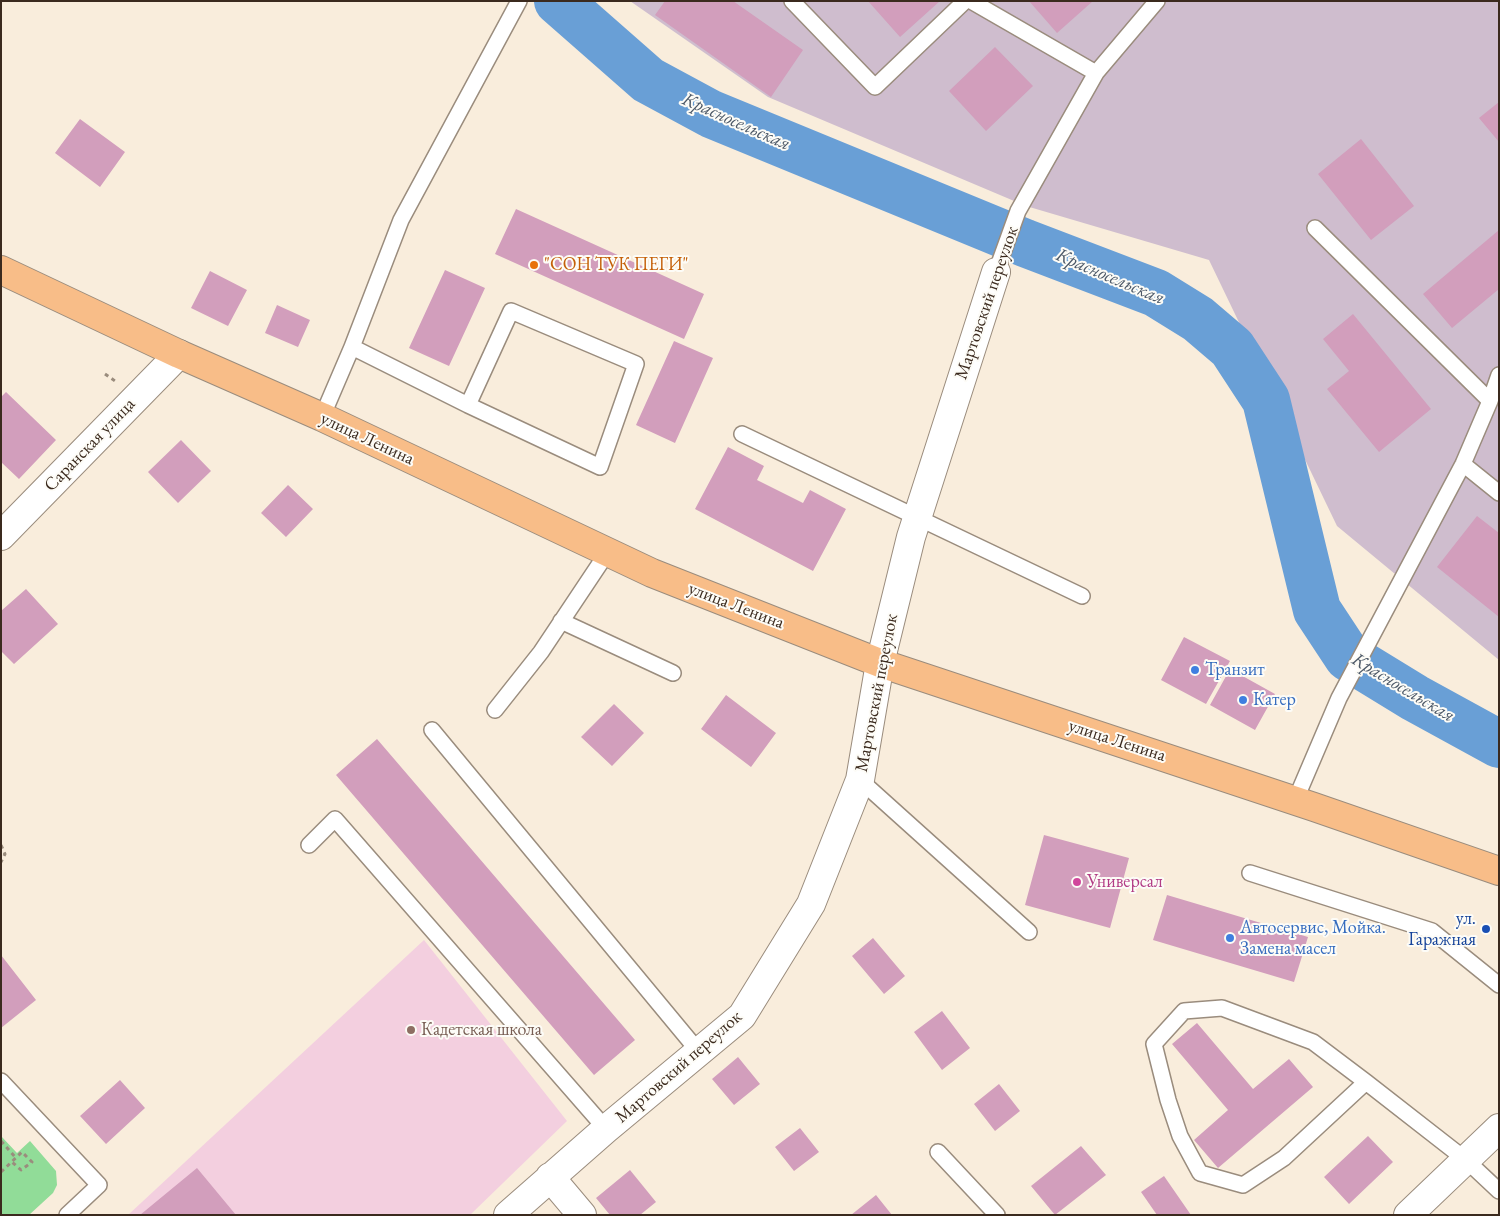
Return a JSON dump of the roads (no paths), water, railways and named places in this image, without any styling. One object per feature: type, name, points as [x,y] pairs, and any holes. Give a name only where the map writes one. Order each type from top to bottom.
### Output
[{"type":"main road","name":"улица Ленина","points":[[1,270],[179,354],[322,417],[652,573],[880,662],[1499,871]]},
{"type":"street","name":"Мартовский переулок","points":[[508,1215],[606,1129],[742,1016],[811,904],[860,780],[880,662],[916,518],[996,272]]},
{"type":"street","name":"Саранская улица","points":[[1,536],[179,354]]},
{"type":"street","points":[[1408,1215],[1499,1128]]},
{"type":"street","points":[[550,1177],[582,1215]]},
{"type":"lane","points":[[792,1],[875,87],[965,1]]},
{"type":"lane","points":[[971,1],[1096,73]]},
{"type":"lane","name":"Мартовский переулок","points":[[996,272],[1018,211],[1096,73],[1157,1]]},
{"type":"lane","points":[[322,417],[352,348],[401,220],[516,5]]},
{"type":"lane","points":[[1315,228],[1490,401]]},
{"type":"lane","points":[[352,348],[468,405],[600,466],[636,364],[511,311],[468,405]]},
{"type":"lane","points":[[1295,801],[1339,698],[1370,636],[1463,464],[1499,375]]},
{"type":"lane","points":[[742,434],[1082,596]]},
{"type":"lane","points":[[1463,464],[1499,494]]},
{"type":"lane","points":[[494,710],[541,652],[607,553]]},
{"type":"lane","points":[[561,621],[673,673]]},
{"type":"lane","points":[[432,730],[699,1052]]},
{"type":"lane","points":[[860,780],[1028,932]]},
{"type":"lane","points":[[308,845],[336,819],[606,1129]]},
{"type":"lane","points":[[1250,873],[1432,931],[1499,985]]},
{"type":"lane","points":[[1366,1082],[1284,1158],[1242,1184],[1200,1173],[1180,1136],[1168,1100],[1154,1044],[1184,1011],[1222,1008],[1313,1042],[1366,1082],[1466,1160],[1499,1191]]},
{"type":"lane","points":[[1,1081],[99,1186],[67,1215]]},
{"type":"lane","points":[[938,1152],[997,1215]]},
{"type":"waterway","name":"Красносельская","points":[[558,1],[648,80],[711,114],[1025,243],[1156,293],[1198,319],[1232,348],[1266,400],[1317,610],[1348,657],[1415,698],[1499,744]]},
{"type":"place","name":"\"СОН ТУК ПЕГИ\"","points":[[534,265]]},
{"type":"place","name":"Транзит","points":[[1195,670]]},
{"type":"place","name":"Катер","points":[[1243,700]]},
{"type":"place","name":"Универсал","points":[[1077,882]]},
{"type":"place","name":"ул. Гаражная","points":[[1486,929]]},
{"type":"place","name":"Автосервис, Мойка. Замена масел","points":[[1230,938]]},
{"type":"place","name":"Кадетская школа","points":[[411,1030]]}]
